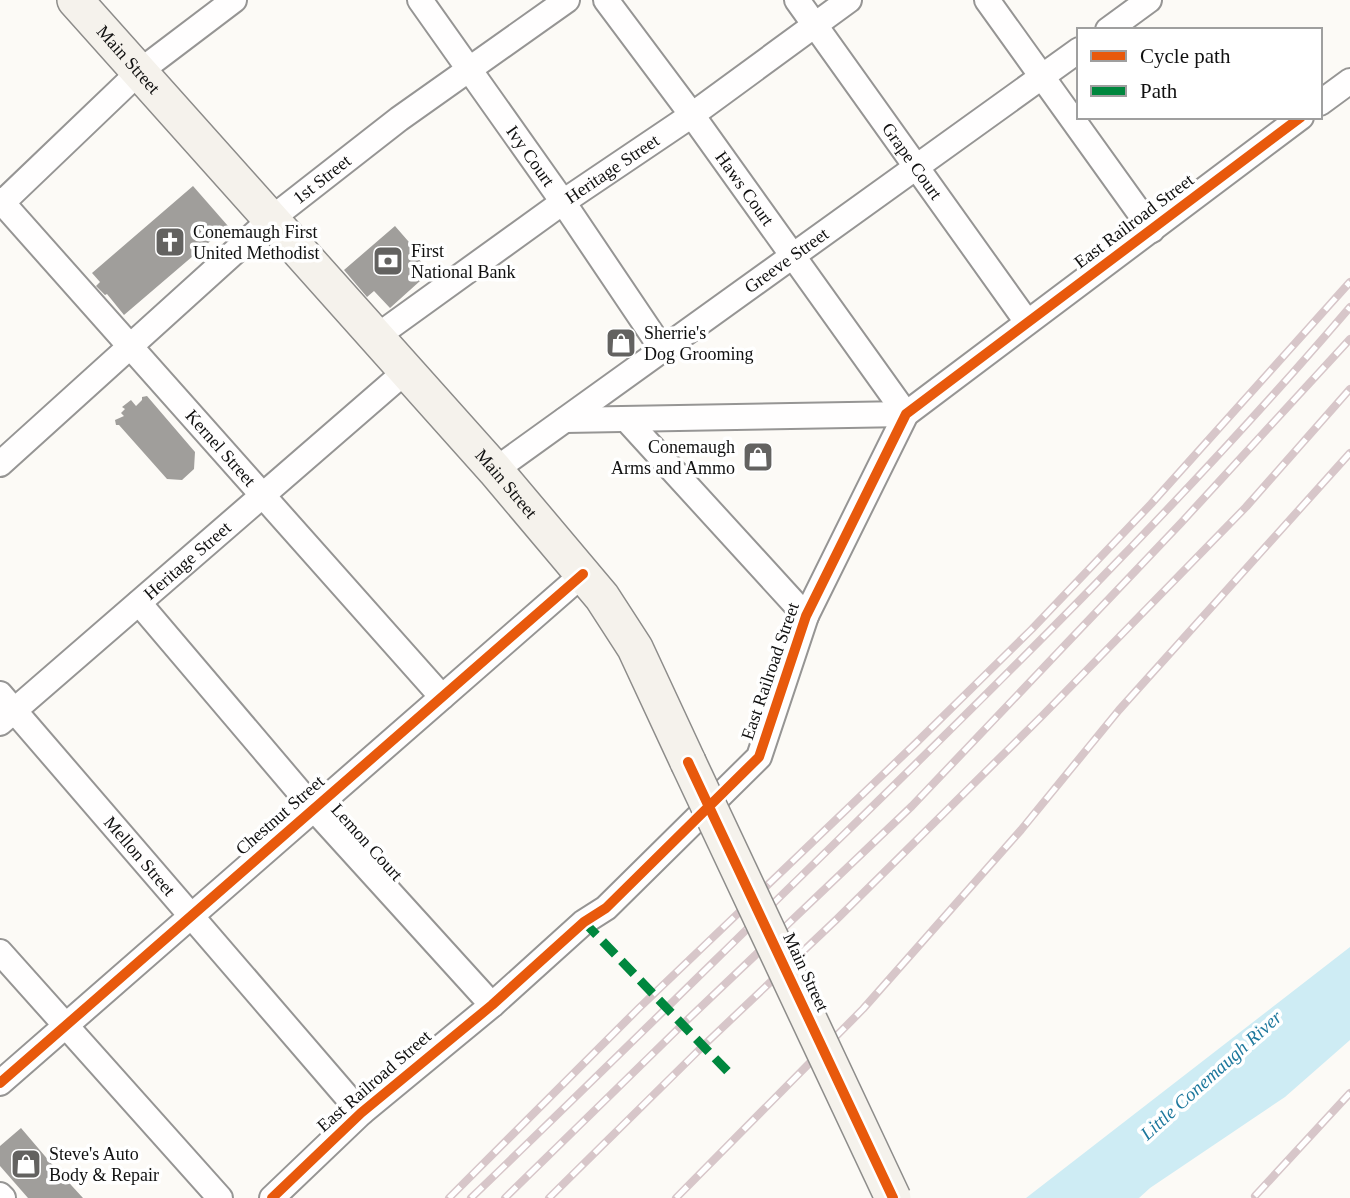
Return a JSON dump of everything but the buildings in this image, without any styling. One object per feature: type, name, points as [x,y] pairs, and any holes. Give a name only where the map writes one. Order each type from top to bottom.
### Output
[{"type":"main road","name":"Main Street","points":[[75,0],[495,470],[583,574],[618,620],[635,648],[893,1198]]},
{"type":"street","points":[[1,202],[139,72],[234,0]]},
{"type":"street","name":"Ivy Court","points":[[420,0],[563,202],[662,349]]},
{"type":"street","name":"1st Street","points":[[0,464],[271,219],[399,119],[567,0]]},
{"type":"street","name":"Haws Court","points":[[606,0],[692,115],[906,414]]},
{"type":"street","name":"Grape Court","points":[[797,0],[1027,322]]},
{"type":"street","name":"Heritage Street","points":[[376,337],[563,202],[692,115],[849,0]]},
{"type":"street","points":[[987,0],[1152,230]]},
{"type":"street","points":[[1111,28],[1149,0]]},
{"type":"street","name":"Greeve Street","points":[[495,470],[1077,51]]},
{"type":"street","points":[[1322,102],[1350,81]]},
{"type":"street","name":"East Railroad Street","points":[[272,1198],[361,1113],[492,1005],[584,922],[606,908],[759,757],[806,616],[906,414],[1298,119]]},
{"type":"street","name":"Kernel Street","points":[[1,202],[442,696]]},
{"type":"street","name":"Heritage Street","points":[[5,709],[139,603],[406,371]]},
{"type":"street","points":[[565,420],[906,414]]},
{"type":"street","points":[[626,419],[806,616]]},
{"type":"street","name":"Chestnut Street","points":[[0,1083],[583,574]]},
{"type":"street","name":"Lemon Court","points":[[139,603],[314,809],[492,1005]]},
{"type":"street","name":"Mellon Street","points":[[5,709],[191,916],[361,1113]]},
{"type":"street","points":[[0,952],[220,1198]]},
{"type":"water","name":"Little Conemaugh River","points":[[1350,947],[1350,1040],[1285,1097],[1139,1198],[1026,1198]]},
{"type":"railway","points":[[449,1198],[638,1009],[1032,629],[1151,504],[1350,282]]},
{"type":"railway","points":[[471,1198],[1097,583],[1226,447],[1350,307]]},
{"type":"railway","points":[[505,1198],[912,806],[1181,523],[1350,339]]},
{"type":"railway","points":[[549,1198],[1042,716],[1246,507],[1350,389]]},
{"type":"railway","points":[[676,1198],[863,1009],[1021,830],[1119,710],[1350,453]]},
{"type":"railway","points":[[1255,1196],[1350,1093]]},
{"type":"marked path","points":[[584,922],[733,1077]]},
{"type":"cycle path","points":[[272,1198],[361,1113],[492,1005],[584,922],[606,908],[759,757],[806,616],[906,414],[1298,119]]},
{"type":"cycle path","points":[[0,1083],[583,574]]},
{"type":"cycle path","points":[[688,762],[893,1198]]},
{"type":"place","name":"Conemaugh First United Methodist","points":[[170,242]]},
{"type":"place","name":"First National Bank","points":[[388,261]]},
{"type":"place","name":"Sherrie's Dog Grooming","points":[[621,343]]},
{"type":"place","name":"Conemaugh Arms and Ammo","points":[[758,457]]},
{"type":"place","name":"Steve's Auto Body & Repair","points":[[26,1164]]}]
